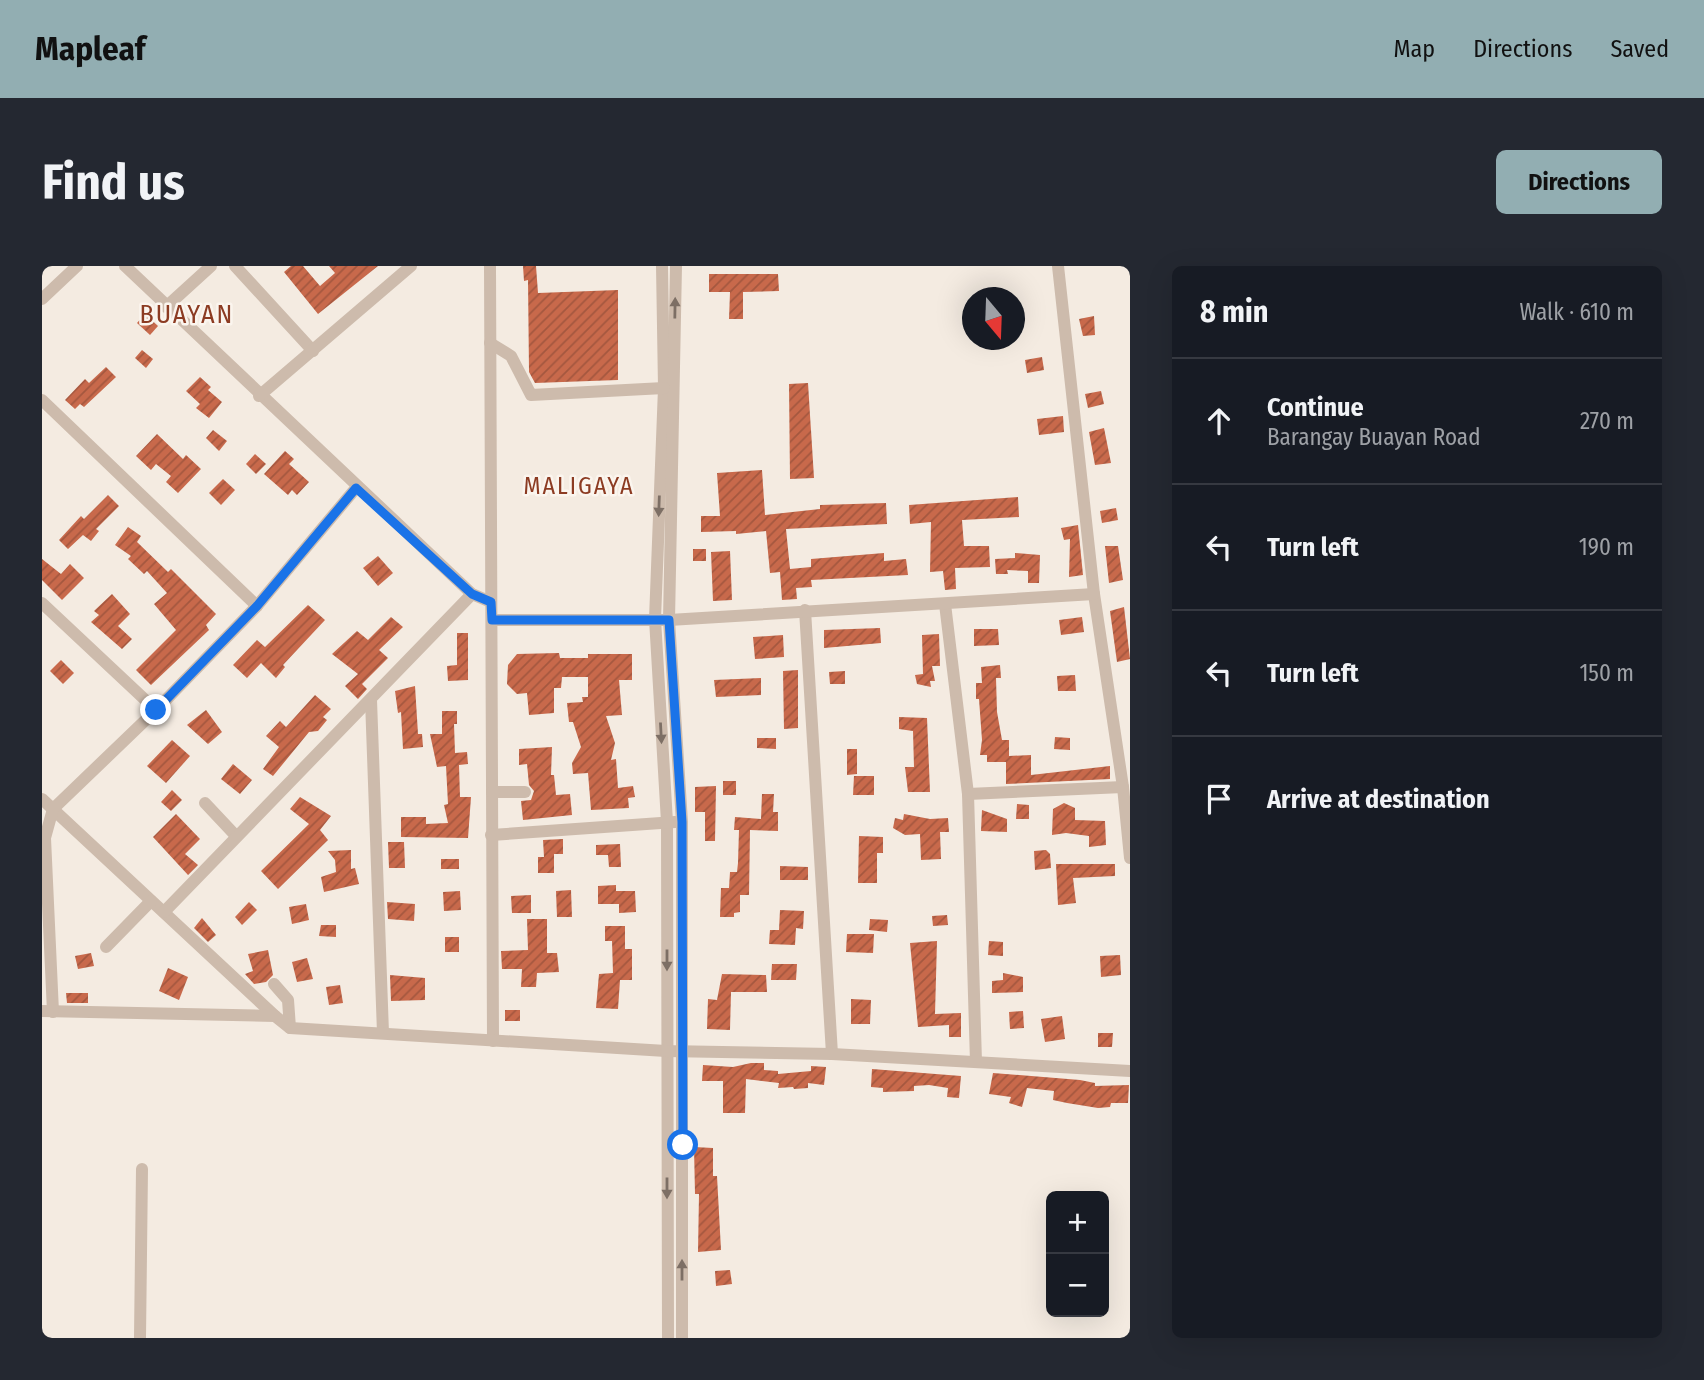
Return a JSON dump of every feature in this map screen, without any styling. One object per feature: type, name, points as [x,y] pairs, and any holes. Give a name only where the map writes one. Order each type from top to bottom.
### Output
[{"type":"street","points":[[42,299],[77,266]]},
{"type":"street","points":[[125,266],[356,488],[472,594],[491,602]]},
{"type":"street","points":[[166,307],[211,266]]},
{"type":"street","points":[[234,266],[313,351]]},
{"type":"street","points":[[259,396],[411,266]]},
{"type":"street","points":[[491,266],[493,1041]]},
{"type":"street","points":[[662,266],[664,388],[655,619],[667,822],[668,1338]]},
{"type":"street","points":[[676,266],[669,620],[682,822],[682,1338]]},
{"type":"street","points":[[1058,266],[1094,594],[1123,787],[1130,858]]},
{"type":"street","points":[[490,343],[511,356],[531,395],[664,388]]},
{"type":"street","points":[[42,400],[257,606]]},
{"type":"street","points":[[275,1016],[47,1011],[45,838],[53,810],[156,710],[257,606],[356,488]]},
{"type":"street","points":[[164,912],[472,594]]},
{"type":"street","points":[[492,620],[669,620],[1094,594]]},
{"type":"street","points":[[42,603],[156,710]]},
{"type":"street","points":[[945,604],[968,794],[976,1062]]},
{"type":"street","points":[[805,610],[832,1054]]},
{"type":"street","points":[[371,701],[383,1033]]},
{"type":"street","points":[[660,704],[675,702]]},
{"type":"street","points":[[968,794],[1123,787]]},
{"type":"street","points":[[492,792],[525,792]]},
{"type":"street","points":[[42,799],[290,1028],[684,1052],[832,1054],[1130,1070]]},
{"type":"street","points":[[205,803],[236,836]]},
{"type":"street","points":[[491,835],[682,822]]},
{"type":"street","points":[[106,947],[151,901]]},
{"type":"street","points":[[274,984],[288,1000],[290,1028]]},
{"type":"street","points":[[141,1338],[142,1169]]},
{"type":"building","points":[[291,266],[303,266],[320,286],[335,273],[329,266],[378,266],[318,314],[284,272]]},
{"type":"building","points":[[523,266],[536,266],[538,293],[618,290],[618,380],[535,383],[529,372],[528,280],[524,281]]},
{"type":"building","points":[[709,274],[778,274],[779,291],[743,292],[743,319],[729,319],[730,292],[709,292]]},
{"type":"building","points":[[145,314],[158,326],[150,335],[137,323]]},
{"type":"building","points":[[1094,316],[1095,335],[1083,336],[1079,319]]},
{"type":"building","points":[[142,350],[153,359],[146,368],[135,358]]},
{"type":"building","points":[[1042,357],[1044,370],[1027,373],[1025,360]]},
{"type":"building","points":[[106,367],[116,377],[84,407],[80,404],[75,409],[65,400],[85,379],[89,383]]},
{"type":"building","points":[[200,377],[211,387],[208,390],[222,402],[209,418],[196,408],[200,404],[186,391]]},
{"type":"building","points":[[808,383],[814,478],[790,479],[789,384]]},
{"type":"building","points":[[1101,391],[1104,404],[1088,408],[1085,394]]},
{"type":"building","points":[[1063,416],[1064,432],[1039,435],[1037,419]]},
{"type":"building","points":[[1104,428],[1111,463],[1095,465],[1089,432]]},
{"type":"building","points":[[213,430],[227,441],[219,451],[206,438]]},
{"type":"building","points":[[157,434],[183,459],[186,455],[201,469],[178,493],[166,482],[171,476],[156,464],[151,470],[136,456]]},
{"type":"building","points":[[285,451],[294,459],[289,464],[309,482],[297,495],[292,490],[288,495],[264,474]]},
{"type":"building","points":[[255,454],[266,464],[256,474],[246,464]]},
{"type":"building","points":[[762,470],[765,515],[820,509],[820,505],[886,503],[887,524],[786,529],[790,569],[811,567],[811,559],[884,553],[884,561],[906,559],[908,575],[811,580],[812,587],[796,588],[797,599],[782,600],[780,572],[770,573],[766,531],[736,534],[736,531],[701,532],[701,516],[720,516],[717,473]]},
{"type":"building","points":[[223,479],[235,490],[221,505],[209,493]]},
{"type":"building","points":[[108,495],[119,506],[96,529],[99,531],[91,541],[83,535],[68,549],[59,540],[81,516],[84,519]]},
{"type":"building","points":[[1018,497],[1019,517],[962,520],[964,546],[989,546],[990,567],[955,568],[956,589],[945,590],[943,571],[930,572],[931,522],[910,524],[909,505]]},
{"type":"building","points":[[1116,508],[1118,520],[1102,523],[1100,511]]},
{"type":"building","points":[[1078,525],[1083,575],[1069,577],[1070,539],[1064,540],[1061,528]]},
{"type":"building","points":[[128,527],[141,536],[137,542],[168,572],[171,569],[216,614],[206,625],[209,630],[151,685],[136,670],[176,630],[154,604],[167,593],[147,571],[144,574],[128,559],[131,556],[115,545]]},
{"type":"building","points":[[1105,546],[1118,546],[1123,580],[1109,583]]},
{"type":"building","points":[[693,549],[706,549],[706,561],[693,561]]},
{"type":"building","points":[[730,551],[732,600],[713,601],[711,552]]},
{"type":"building","points":[[1015,553],[1040,555],[1039,583],[1028,583],[1028,571],[1007,570],[1008,574],[996,574],[995,559],[1015,558]]},
{"type":"building","points":[[378,556],[393,573],[378,586],[363,568]]},
{"type":"building","points":[[42,559],[61,574],[70,564],[84,578],[62,600],[42,580]]},
{"type":"building","points":[[112,594],[130,614],[118,626],[132,639],[122,649],[91,622],[99,615],[94,611]]},
{"type":"building","points":[[308,605],[325,620],[283,665],[285,667],[276,678],[261,663],[247,678],[233,665],[257,640],[265,647]]},
{"type":"building","points":[[1124,607],[1130,659],[1117,662],[1110,611]]},
{"type":"building","points":[[391,617],[403,627],[379,650],[388,658],[362,684],[367,689],[358,699],[345,686],[358,674],[332,654],[357,631],[368,640]]},
{"type":"building","points":[[1082,617],[1084,632],[1061,635],[1059,620]]},
{"type":"building","points":[[880,628],[881,643],[824,648],[824,630]]},
{"type":"building","points":[[974,629],[998,629],[999,645],[974,646]]},
{"type":"building","points":[[457,633],[468,633],[468,680],[448,681],[447,666],[457,665]]},
{"type":"building","points":[[939,634],[940,666],[932,666],[935,681],[930,681],[931,687],[917,684],[915,675],[923,674],[922,635]]},
{"type":"building","points":[[783,635],[784,657],[755,659],[753,637]]},
{"type":"building","points":[[559,653],[560,658],[588,658],[588,654],[632,654],[632,680],[619,680],[622,715],[606,716],[615,743],[611,760],[616,759],[618,788],[633,786],[635,797],[628,798],[629,808],[591,810],[588,773],[573,774],[572,763],[581,747],[573,722],[569,722],[567,703],[583,702],[582,697],[588,697],[588,677],[562,677],[561,688],[554,688],[554,713],[529,715],[527,693],[517,694],[507,684],[508,665],[517,654]]},
{"type":"building","points":[[61,660],[74,673],[63,684],[50,671]]},
{"type":"building","points":[[1000,665],[1001,678],[996,678],[997,712],[1002,740],[1009,740],[1009,756],[1031,755],[1031,775],[1110,766],[1110,779],[1006,784],[1006,762],[987,762],[987,755],[980,755],[982,740],[979,699],[976,699],[976,683],[982,683],[981,667]]},
{"type":"building","points":[[798,670],[798,728],[784,729],[783,671]]},
{"type":"building","points":[[845,671],[845,684],[830,684],[829,672]]},
{"type":"building","points":[[1075,675],[1076,691],[1058,691],[1057,676]]},
{"type":"building","points":[[761,678],[761,695],[716,697],[714,680]]},
{"type":"building","points":[[415,686],[418,734],[422,734],[423,747],[403,749],[401,712],[398,713],[395,691]]},
{"type":"building","points":[[315,695],[331,709],[323,717],[327,720],[318,731],[309,732],[273,776],[263,769],[279,747],[266,736],[280,721],[286,727]]},
{"type":"building","points":[[206,710],[222,732],[208,744],[187,725]]},
{"type":"building","points":[[442,711],[457,711],[457,724],[454,724],[455,753],[467,752],[468,764],[459,765],[460,797],[471,797],[468,838],[401,837],[401,817],[426,817],[426,824],[448,823],[444,805],[448,804],[446,766],[437,767],[430,734],[442,734]]},
{"type":"building","points":[[899,717],[927,718],[930,792],[908,792],[905,767],[914,767],[913,731],[899,729]]},
{"type":"building","points":[[1055,737],[1070,738],[1070,750],[1054,749]]},
{"type":"building","points":[[757,738],[776,738],[776,749],[757,748]]},
{"type":"building","points":[[172,740],[190,756],[166,783],[147,766]]},
{"type":"building","points":[[552,747],[551,775],[554,775],[556,795],[570,794],[572,815],[523,820],[521,801],[531,800],[534,791],[529,785],[527,764],[519,765],[519,749]]},
{"type":"building","points":[[847,749],[857,749],[857,774],[847,775]]},
{"type":"building","points":[[233,764],[252,780],[240,794],[221,779]]},
{"type":"building","points":[[854,776],[874,776],[874,795],[853,795]]},
{"type":"building","points":[[723,781],[736,781],[736,795],[723,795]]},
{"type":"building","points":[[716,786],[715,841],[705,841],[705,812],[695,812],[695,787]]},
{"type":"building","points":[[172,790],[182,800],[171,811],[161,802]]},
{"type":"building","points":[[762,794],[774,794],[773,812],[778,812],[778,831],[750,830],[749,895],[740,895],[740,912],[734,913],[734,917],[720,917],[721,888],[729,888],[730,872],[737,872],[739,830],[734,830],[735,817],[761,819]]},
{"type":"building","points":[[300,797],[331,816],[320,830],[328,840],[278,889],[261,871],[309,824],[290,809]]},
{"type":"building","points":[[1064,803],[1075,808],[1075,820],[1105,821],[1106,845],[1089,847],[1089,836],[1066,833],[1052,835],[1053,809]]},
{"type":"building","points":[[1017,804],[1029,805],[1029,819],[1016,819]]},
{"type":"building","points":[[982,810],[1007,819],[1007,832],[981,831]]},
{"type":"building","points":[[176,814],[200,839],[185,854],[198,865],[188,875],[153,837]]},
{"type":"building","points":[[904,814],[930,819],[948,818],[949,832],[940,832],[941,859],[921,860],[920,834],[905,835],[893,828],[895,818],[903,820]]},
{"type":"building","points":[[859,836],[883,837],[883,853],[877,853],[877,883],[858,883]]},
{"type":"building","points":[[563,839],[563,854],[554,854],[554,873],[538,873],[538,857],[544,857],[543,840]]},
{"type":"building","points":[[388,842],[404,842],[405,868],[389,868]]},
{"type":"building","points":[[620,844],[621,867],[609,867],[608,855],[596,855],[596,845]]},
{"type":"building","points":[[351,850],[351,869],[355,868],[359,884],[324,892],[321,877],[336,872],[335,860],[328,851]]},
{"type":"building","points":[[1046,850],[1050,854],[1051,868],[1035,870],[1034,851]]},
{"type":"building","points":[[441,859],[459,859],[459,869],[441,869]]},
{"type":"building","points":[[1056,864],[1115,864],[1115,876],[1073,878],[1076,903],[1058,905]]},
{"type":"building","points":[[780,866],[808,867],[808,880],[780,880]]},
{"type":"building","points":[[616,885],[616,891],[635,891],[636,912],[619,913],[619,904],[598,904],[598,886]]},
{"type":"building","points":[[571,890],[572,917],[557,917],[556,891]]},
{"type":"building","points":[[460,891],[461,910],[444,911],[443,892]]},
{"type":"building","points":[[531,895],[531,913],[512,913],[511,896]]},
{"type":"building","points":[[249,902],[257,910],[242,925],[235,917]]},
{"type":"building","points":[[387,902],[415,904],[414,921],[388,919]]},
{"type":"building","points":[[306,904],[309,920],[292,924],[289,907]]},
{"type":"building","points":[[780,910],[804,911],[803,929],[796,928],[795,945],[769,944],[770,930],[779,930]]},
{"type":"building","points":[[947,915],[948,925],[933,926],[932,916]]},
{"type":"building","points":[[202,918],[216,935],[208,942],[194,928]]},
{"type":"building","points":[[527,919],[547,919],[547,953],[557,953],[559,972],[537,973],[536,987],[521,987],[522,969],[502,969],[501,951],[528,950]]},
{"type":"building","points":[[870,919],[888,920],[887,932],[869,930]]},
{"type":"building","points":[[321,925],[336,925],[336,937],[319,936]]},
{"type":"building","points":[[605,926],[625,926],[625,949],[632,949],[632,980],[620,980],[618,1009],[596,1008],[599,974],[613,973],[612,941],[605,941]]},
{"type":"building","points":[[847,934],[874,934],[873,953],[846,952]]},
{"type":"building","points":[[445,937],[459,937],[459,952],[445,952]]},
{"type":"building","points":[[937,941],[935,1014],[961,1013],[961,1037],[949,1037],[949,1025],[918,1027],[910,943]]},
{"type":"building","points":[[989,941],[1003,942],[1003,956],[988,955]]},
{"type":"building","points":[[268,950],[273,975],[266,982],[254,984],[245,974],[253,971],[248,954]]},
{"type":"building","points":[[91,953],[94,966],[78,969],[75,956]]},
{"type":"building","points":[[1120,955],[1121,975],[1101,977],[1100,956]]},
{"type":"building","points":[[307,958],[313,979],[297,982],[292,962]]},
{"type":"building","points":[[772,964],[797,964],[796,980],[771,980]]},
{"type":"building","points":[[168,968],[188,977],[179,1000],[159,991]]},
{"type":"building","points":[[1003,973],[1023,977],[1023,992],[992,993],[992,981],[1003,980]]},
{"type":"building","points":[[722,974],[766,975],[767,992],[731,992],[730,1030],[707,1029],[708,999],[717,1000]]},
{"type":"building","points":[[390,975],[425,978],[425,1000],[391,1001]]},
{"type":"building","points":[[340,985],[343,1003],[329,1005],[326,987]]},
{"type":"building","points":[[66,993],[88,993],[88,1003],[67,1003]]},
{"type":"building","points":[[851,999],[871,1000],[870,1024],[851,1024]]},
{"type":"building","points":[[505,1010],[520,1010],[520,1021],[505,1021]]},
{"type":"building","points":[[1023,1011],[1024,1028],[1010,1029],[1009,1012]]},
{"type":"building","points":[[1062,1016],[1065,1039],[1045,1042],[1041,1019]]},
{"type":"building","points":[[1098,1033],[1113,1033],[1112,1047],[1098,1047]]},
{"type":"building","points":[[764,1063],[764,1070],[778,1071],[778,1074],[811,1071],[811,1066],[826,1067],[824,1085],[808,1083],[808,1088],[778,1088],[779,1083],[746,1079],[745,1113],[723,1113],[723,1081],[702,1081],[703,1065],[733,1067]]},
{"type":"building","points":[[872,1069],[961,1076],[959,1098],[947,1097],[948,1088],[929,1085],[914,1086],[914,1091],[883,1092],[883,1088],[871,1087]]},
{"type":"building","points":[[993,1073],[1080,1080],[1095,1083],[1095,1086],[1129,1085],[1128,1103],[1111,1103],[1110,1107],[1098,1108],[1053,1100],[1054,1091],[1027,1088],[1022,1107],[1009,1103],[1011,1097],[989,1094]]},
{"type":"building","points":[[694,1147],[713,1148],[713,1176],[717,1176],[721,1250],[698,1252],[699,1194],[695,1194]]},
{"type":"building","points":[[730,1270],[732,1284],[716,1286],[715,1271]]},
{"type":"district","name":"BUAYAN","points":[[187,314]]},
{"type":"district","name":"MALIGAYA","points":[[579,486]]},
{"type":"route","points":[[156,710],[257,606],[356,488],[472,594],[491,602],[492,620],[669,620],[682,822],[683,1145]]}]
